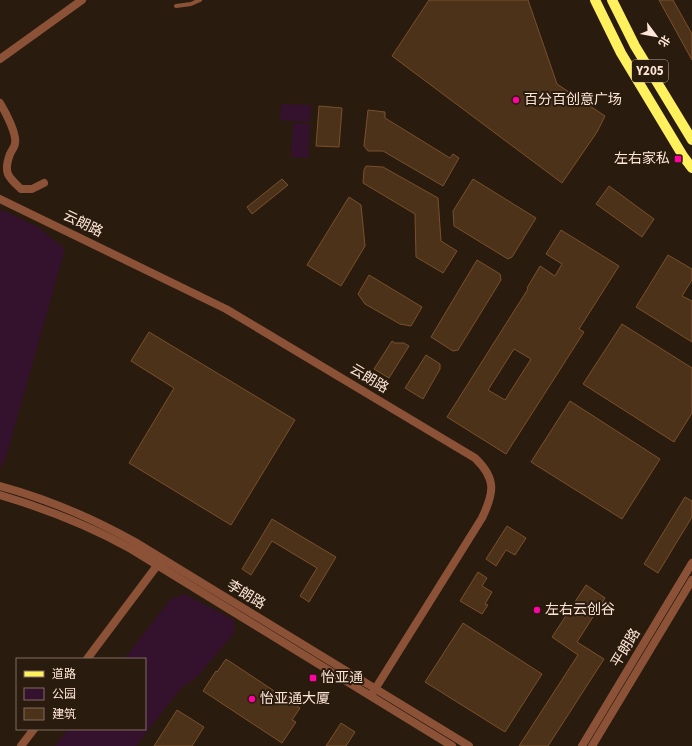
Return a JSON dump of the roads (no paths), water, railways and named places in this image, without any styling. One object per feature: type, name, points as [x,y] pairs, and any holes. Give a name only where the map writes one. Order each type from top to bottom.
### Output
[{"type":"main road","name":"Y205","points":[[595,0],[621,53],[683,156],[692,168]]},
{"type":"main road","name":"Y205","points":[[612,0],[635,46],[691,134]]},
{"type":"street","points":[[0,59],[82,0]]},
{"type":"street","points":[[0,103],[14,133],[16,142],[6,167],[8,176],[21,189],[32,189],[44,183]]},
{"type":"street","name":"云朗路","points":[[0,199],[226,309],[475,458],[484,467],[490,479],[492,491],[485,511],[371,696]]},
{"type":"street","name":"李朗路","points":[[0,486],[30,494],[86,516],[135,542],[160,562],[452,746]]},
{"type":"street","name":"李朗路","points":[[0,495],[56,513],[80,523],[160,562],[376,689],[469,746]]},
{"type":"street","points":[[88,658],[160,562]]},
{"type":"street","name":"平朗路","points":[[582,746],[692,563]]},
{"type":"street","name":"平朗路","points":[[592,746],[692,580]]},
{"type":"street","points":[[21,746],[33,730]]},
{"type":"lane","points":[[176,6],[191,4],[200,0]]},
{"type":"place","name":"百分百创意广场","points":[[516,100]]},
{"type":"place","name":"左右家私","points":[[678,159]]},
{"type":"place","name":"左右云创谷","points":[[537,610]]},
{"type":"place","name":"怡亚通","points":[[313,678]]},
{"type":"place","name":"怡亚通大厦","points":[[252,699]]}]
